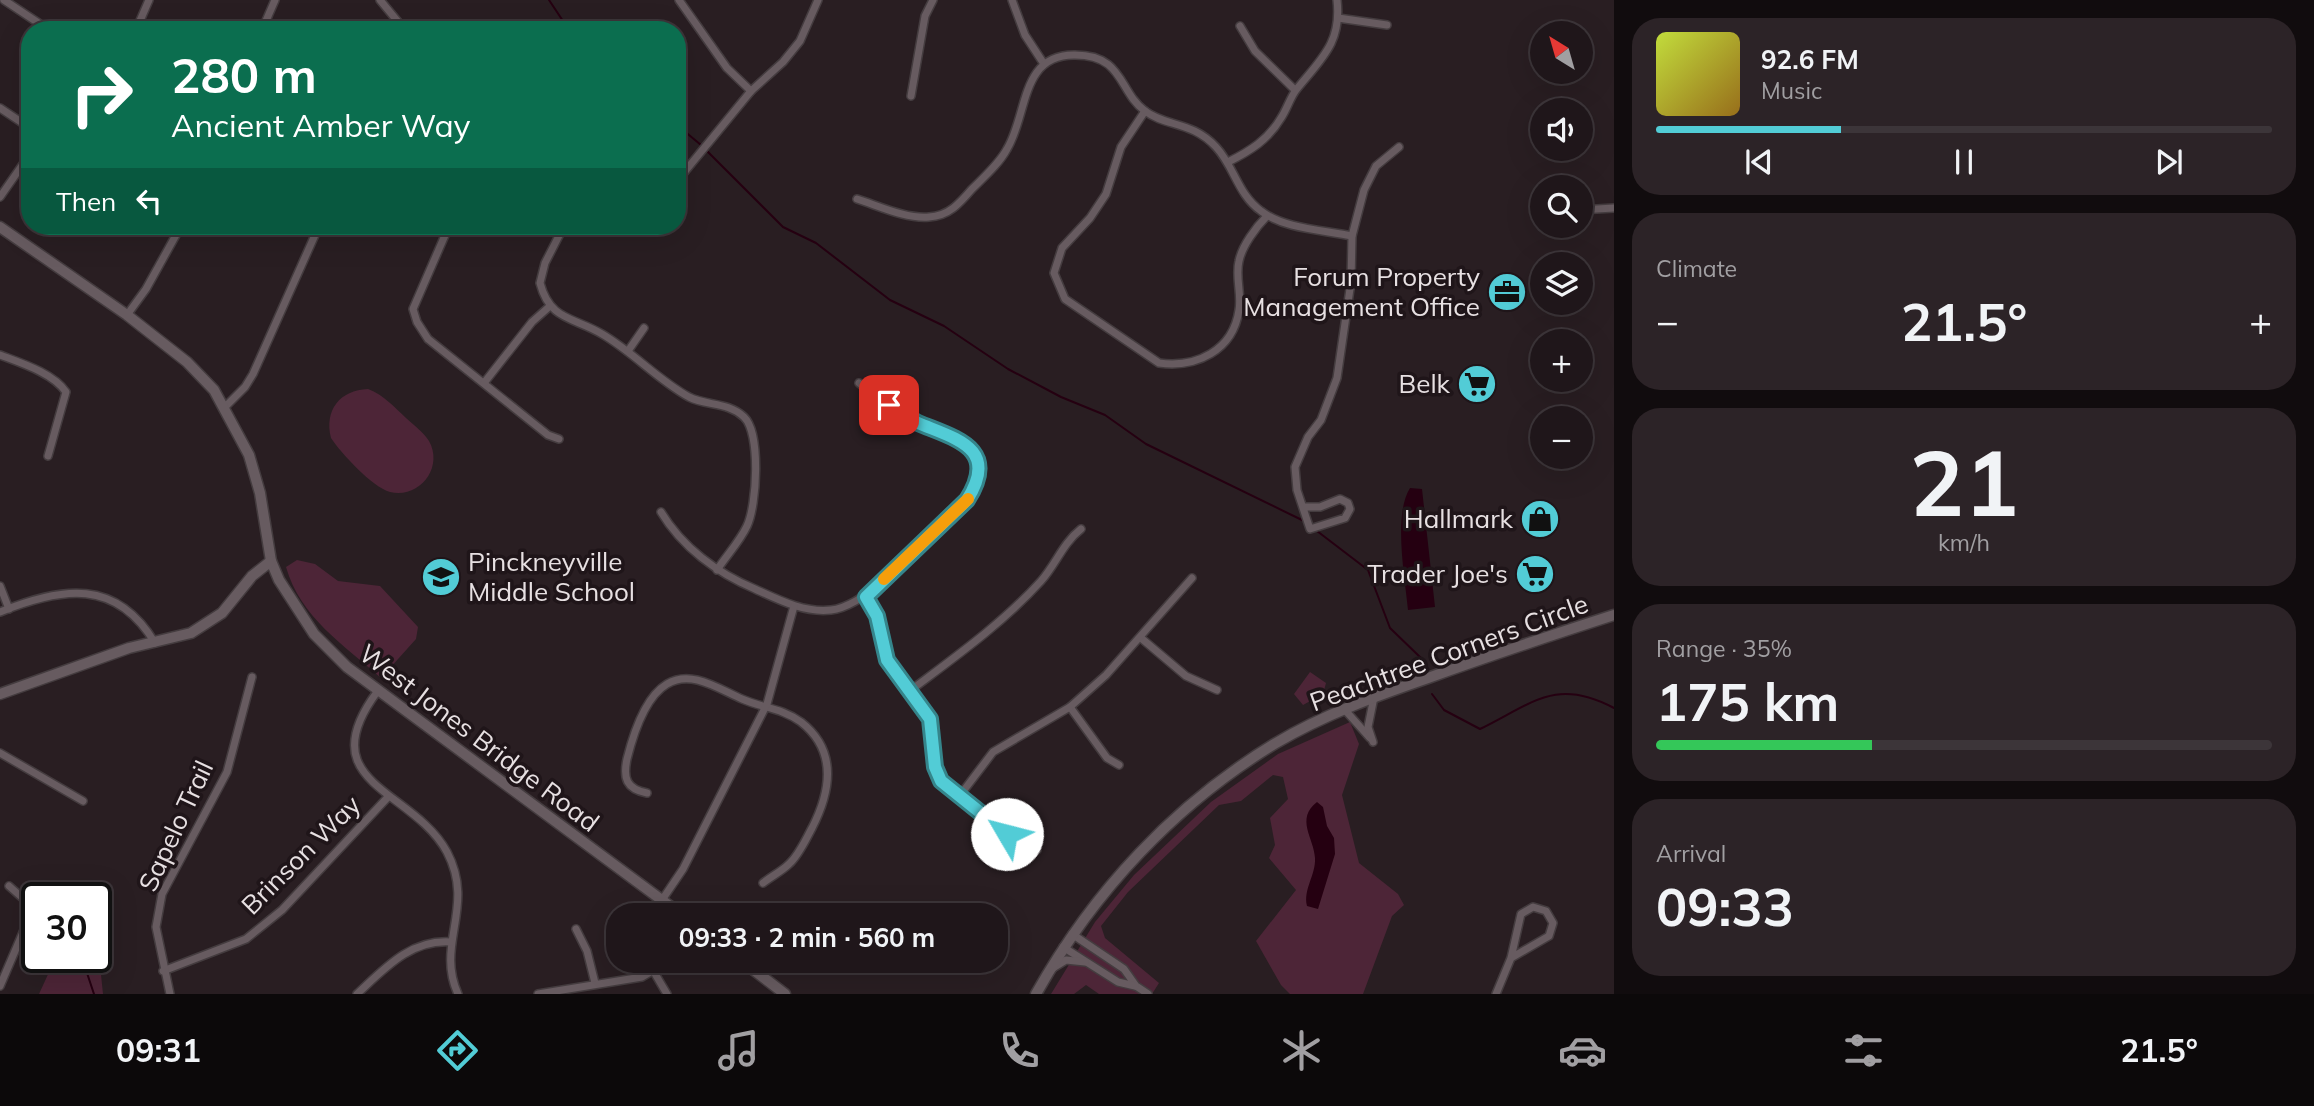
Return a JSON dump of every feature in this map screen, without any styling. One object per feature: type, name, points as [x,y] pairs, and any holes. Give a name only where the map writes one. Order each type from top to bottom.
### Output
[{"type":"street","points":[[4,0],[36,21]]},
{"type":"street","points":[[140,21],[149,0]]},
{"type":"street","points":[[266,21],[275,0]]},
{"type":"street","points":[[380,0],[397,21]]},
{"type":"street","points":[[679,0],[727,68],[751,91]]},
{"type":"street","points":[[686,170],[751,91],[783,62],[800,41],[818,0]]},
{"type":"street","points":[[911,96],[925,16],[933,0]]},
{"type":"street","points":[[1012,0],[1025,35],[1044,64]]},
{"type":"street","points":[[1228,162],[1248,152],[1270,134],[1296,90],[1326,54],[1338,18],[1337,0]]},
{"type":"street","points":[[1338,18],[1387,25]]},
{"type":"street","points":[[1240,26],[1255,51],[1296,90]]},
{"type":"street","points":[[858,199],[925,217],[947,213],[957,206],[1007,151],[1015,134],[1028,84],[1044,64],[1071,54],[1097,58],[1117,73],[1145,111],[1196,131],[1214,145],[1228,162],[1247,198],[1267,216],[1352,236]]},
{"type":"street","points":[[0,108],[21,122]]},
{"type":"street","points":[[1145,111],[1121,147],[1106,194],[1090,218],[1058,255],[1055,273],[1065,299],[1159,363],[1174,365],[1201,360],[1222,346],[1231,334],[1239,312],[1239,261],[1267,216]]},
{"type":"street","points":[[1303,507],[1320,507],[1340,499],[1348,503],[1350,509],[1345,519],[1310,529],[1297,490],[1295,467],[1308,437],[1321,420],[1337,378],[1351,282],[1352,236],[1368,178],[1376,166],[1399,148]]},
{"type":"street","points":[[0,197],[21,167]]},
{"type":"street","points":[[1593,209],[1614,208]]},
{"type":"street","name":"West Jones Bridge Road","points":[[0,227],[127,315],[187,362],[225,407],[249,455],[260,493],[271,561],[292,603],[314,634],[377,692],[665,903]]},
{"type":"street","points":[[127,315],[146,289],[176,235]]},
{"type":"street","points":[[225,407],[245,387],[253,374],[315,235]]},
{"type":"street","points":[[445,235],[413,309],[417,323],[428,339],[548,435],[559,439]]},
{"type":"street","points":[[560,235],[542,274],[542,293],[550,306],[560,315],[601,333],[690,397],[723,405],[746,418],[754,443],[754,504],[748,524],[717,570]]},
{"type":"street","points":[[484,383],[532,322],[550,306]]},
{"type":"street","points":[[628,351],[644,328]]},
{"type":"street","points":[[0,355],[22,363],[61,385],[66,392],[48,456]]},
{"type":"street","points":[[661,512],[682,541],[717,570],[794,606],[830,610],[844,608],[866,597],[967,500],[977,486],[979,475],[974,454],[961,440],[915,422],[859,383]]},
{"type":"street","points":[[911,690],[1012,610],[1043,579],[1069,538],[1081,529]]},
{"type":"street","points":[[0,694],[80,664],[191,633],[210,623],[252,576],[271,561]]},
{"type":"street","points":[[958,798],[993,752],[1070,707],[1142,638],[1192,578]]},
{"type":"street","points":[[0,586],[9,609]]},
{"type":"street","points":[[0,612],[58,592],[103,597],[130,610],[155,643]]},
{"type":"street","points":[[866,597],[877,616],[887,660],[930,719],[935,767],[941,781],[958,798],[1028,850],[1037,850]]},
{"type":"street","points":[[662,901],[683,869],[767,704],[794,606]]},
{"type":"street","name":"Peachtree Corners Circle","points":[[1036,994],[1063,947],[1112,881],[1179,815],[1228,775],[1277,742],[1374,697],[1614,615]]},
{"type":"street","points":[[1142,638],[1186,676],[1217,690]]},
{"type":"street","name":"Sapelo Trail","points":[[170,994],[163,971],[156,927],[162,894],[227,772],[252,677]]},
{"type":"street","points":[[647,793],[634,790],[624,775],[639,726],[648,708],[666,684],[685,678],[704,682],[746,701],[767,704],[808,729],[820,745],[829,767],[825,802],[791,863],[763,883]]},
{"type":"street","points":[[377,692],[361,713],[354,744],[363,771],[388,797],[434,831],[452,862],[460,901],[451,942],[452,976],[458,994]]},
{"type":"street","points":[[1368,727],[1374,697]]},
{"type":"street","points":[[1345,710],[1373,742],[1359,704]]},
{"type":"street","points":[[1070,707],[1107,758],[1119,765]]},
{"type":"street","points":[[0,753],[83,801]]},
{"type":"street","name":"Brinson Way","points":[[163,971],[246,939],[291,901],[388,797]]},
{"type":"street","points":[[0,986],[30,916],[26,901],[9,886]]},
{"type":"street","points":[[1496,994],[1511,958],[1521,914],[1533,907],[1546,911],[1553,923],[1549,936],[1511,958]]},
{"type":"street","points":[[576,929],[587,951],[595,983]]},
{"type":"street","points":[[1072,934],[1124,969],[1136,986],[1148,994]]},
{"type":"street","points":[[357,994],[385,968],[418,945],[451,942]]},
{"type":"street","points":[[1063,947],[1118,982],[1136,986]]},
{"type":"street","points":[[1049,970],[1066,960],[1086,962]]},
{"type":"street","points":[[538,994],[633,979],[651,973]]},
{"type":"street","points":[[655,973],[667,994]]},
{"type":"street","points":[[758,973],[785,994]]},
{"type":"shaded area","points":[[368,389],[388,402],[429,441],[433,451],[431,471],[419,486],[410,491],[390,492],[375,484],[349,460],[331,438],[330,419],[336,403],[349,393]]},
{"type":"shaded area","points":[[1410,488],[1422,489],[1435,607],[1408,610],[1401,530],[1405,500]]},
{"type":"shaded area","points":[[297,560],[315,564],[338,581],[380,586],[418,627],[416,639],[381,678],[338,642],[302,601],[286,567]]},
{"type":"shaded area","points":[[1310,672],[1326,683],[1323,694],[1303,705],[1294,694]]},
{"type":"shaded area","points":[[1350,722],[1359,744],[1342,795],[1359,863],[1398,894],[1404,905],[1392,916],[1363,994],[1290,994],[1281,985],[1256,941],[1296,890],[1269,858],[1275,845],[1270,818],[1288,799],[1283,777],[1273,775],[1241,801],[1219,805],[1128,892],[1101,926],[1105,938],[1159,983],[1152,994],[1099,994],[1086,985],[1074,994],[1051,994],[1095,922],[1134,875],[1211,802],[1278,754]]},
{"type":"shaded area","points":[[1317,802],[1323,807],[1327,826],[1334,838],[1335,854],[1318,909],[1307,906],[1306,900],[1315,858],[1306,822],[1307,815]]},
{"type":"shaded area","points":[[49,973],[101,973],[103,994],[39,994]]},
{"type":"waterway","points":[[549,0],[563,21]]},
{"type":"waterway","points":[[686,132],[701,145]]},
{"type":"waterway","points":[[705,149],[783,227],[816,243],[890,300],[944,326],[1008,369],[1061,397],[1105,415],[1146,444],[1304,521]]},
{"type":"waterway","points":[[1317,531],[1368,570],[1390,628],[1421,658]]},
{"type":"waterway","points":[[1432,694],[1444,710],[1480,729],[1530,703],[1560,694],[1594,699],[1614,708]]},
{"type":"waterway","points":[[87,973],[94,994]]},
{"type":"slow traffic","points":[[884,579],[968,499]]},
{"type":"place","name":"Forum Property Management Office","points":[[1507,292]]},
{"type":"place","name":"Belk","points":[[1477,384]]},
{"type":"place","name":"Hallmark","points":[[1540,519]]},
{"type":"place","name":"Trader Joe's","points":[[1535,574]]},
{"type":"place","name":"Pinckneyville Middle School","points":[[441,577]]},
{"type":"route","points":[[889,405],[915,422],[952,434],[969,445],[978,464],[979,475],[977,486],[967,500],[866,597],[877,616],[887,660],[930,719],[934,736],[935,767],[941,781],[958,798],[1007,834]]}]
